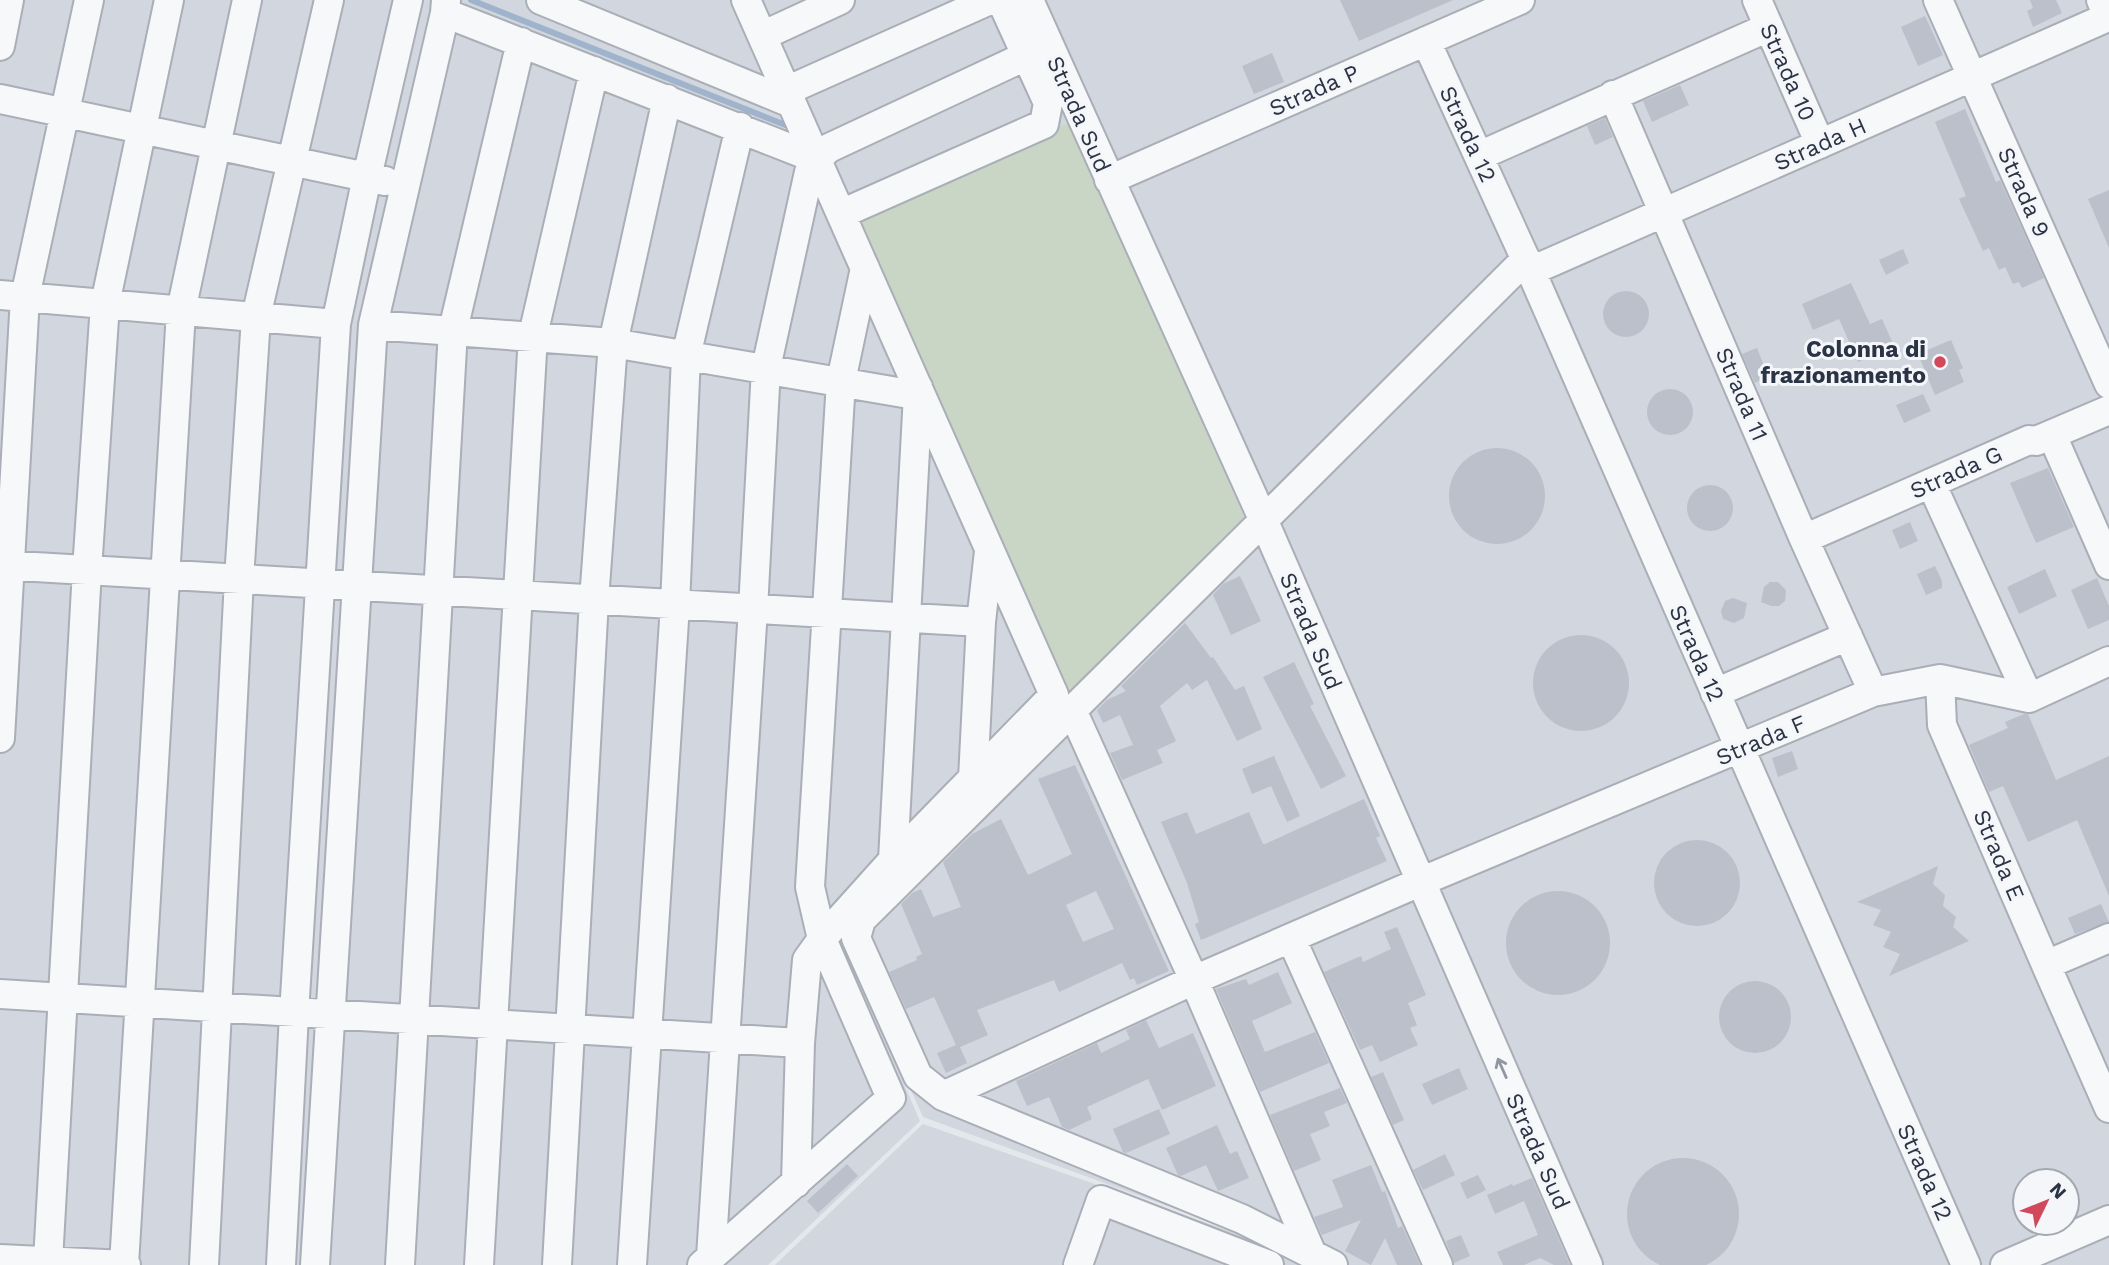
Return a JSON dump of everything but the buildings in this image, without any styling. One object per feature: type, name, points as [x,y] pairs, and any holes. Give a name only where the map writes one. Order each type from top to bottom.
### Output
[{"type":"lane","points":[[0,46],[9,0]]},
{"type":"lane","points":[[0,738],[13,296],[64,114],[89,0]]},
{"type":"lane","points":[[48,1261],[87,570],[105,304],[169,0]]},
{"type":"lane","points":[[0,1259],[125,1265],[181,311],[247,0]]},
{"type":"lane","points":[[204,1265],[239,579],[256,317],[329,0]]},
{"type":"lane","points":[[316,1265],[313,1015],[338,585],[373,324],[386,181],[408,0]]},
{"type":"lane","points":[[541,0],[789,97],[990,0]]},
{"type":"lane","points":[[746,0],[1054,695],[893,860],[822,939],[807,960],[800,1043],[796,1183]]},
{"type":"lane","points":[[762,36],[840,0]]},
{"type":"lane","points":[[841,214],[1044,124],[1048,103],[1001,0]]},
{"type":"lane","name":"Strada Sud","points":[[1029,0],[1263,519],[1588,1265]]},
{"type":"lane","name":"Strada P","points":[[1109,180],[1518,0]]},
{"type":"lane","name":"Strada 10","points":[[1757,0],[1820,144]]},
{"type":"lane","name":"Strada 9","points":[[1938,0],[2109,384]]},
{"type":"lane","points":[[281,1265],[313,1015],[338,585],[336,324],[446,5],[521,42],[817,159]]},
{"type":"lane","name":"Strada H","points":[[1528,265],[1664,212],[1973,77],[2105,9]]},
{"type":"lane","points":[[1479,156],[1769,27]]},
{"type":"lane","name":"Strada 12","points":[[1426,41],[1528,265],[1966,1265]]},
{"type":"lane","points":[[400,1265],[453,330],[521,42]]},
{"type":"lane","points":[[707,1261],[753,609],[766,368],[809,172],[828,148],[1028,55]]},
{"type":"lane","points":[[479,1265],[533,335],[594,71]]},
{"type":"lane","name":"Strada 11","points":[[1614,95],[1804,539],[1873,692]]},
{"type":"lane","points":[[0,99],[386,181]]},
{"type":"lane","points":[[557,1265],[594,600],[613,343],[667,99]]},
{"type":"lane","points":[[632,1265],[676,605],[686,356],[740,127]]},
{"type":"lane","points":[[1322,1260],[1242,1219],[943,1096],[918,1076],[856,938],[861,920],[1073,712],[1263,519],[1528,265]]},
{"type":"lane","points":[[707,1261],[891,1098],[822,939],[810,887],[841,381],[864,268]]},
{"type":"lane","points":[[13,296],[336,324]]},
{"type":"lane","points":[[373,324],[613,343],[908,394],[918,387]]},
{"type":"lane","points":[[893,860],[918,387]]},
{"type":"lane","name":"Strada G","points":[[1804,539],[2029,440],[2036,441],[2109,410]]},
{"type":"lane","points":[[2052,435],[2109,565]]},
{"type":"lane","points":[[1931,483],[2029,698],[2109,661]]},
{"type":"lane","points":[[973,779],[981,622],[990,549]]},
{"type":"lane","points":[[5,565],[981,622]]},
{"type":"lane","points":[[1715,693],[1848,636]]},
{"type":"lane","name":"Strada F","points":[[943,1096],[1194,980],[1873,692],[1940,679],[2029,698]]},
{"type":"lane","name":"Strada E","points":[[1940,679],[1942,725],[2109,1108]]},
{"type":"lane","points":[[1073,712],[1322,1260]]},
{"type":"lane","points":[[1291,938],[1438,1265]]},
{"type":"lane","points":[[2046,965],[2109,938]]},
{"type":"lane","points":[[0,994],[800,1043]]},
{"type":"lane","points":[[1078,1265],[1101,1200],[1269,1265]]},
{"type":"lane","points":[[2005,1265],[2109,1220]]},
{"type":"shaded area","points":[[0,0],[2109,0],[2109,1265],[1303,1265],[1236,1231],[923,1117],[840,931],[1244,517],[1065,694],[838,932],[920,1121],[768,1265],[0,1265]]},
{"type":"shaded area","points":[[923,1124],[1235,1233],[1297,1265],[775,1265]]},
{"type":"green space","points":[[1069,123],[1244,517],[1067,697],[858,220]]},
{"type":"waterway","points":[[471,0],[793,128]]},
{"type":"place","name":"Colonna di frazionamento","points":[[1940,362]]}]
